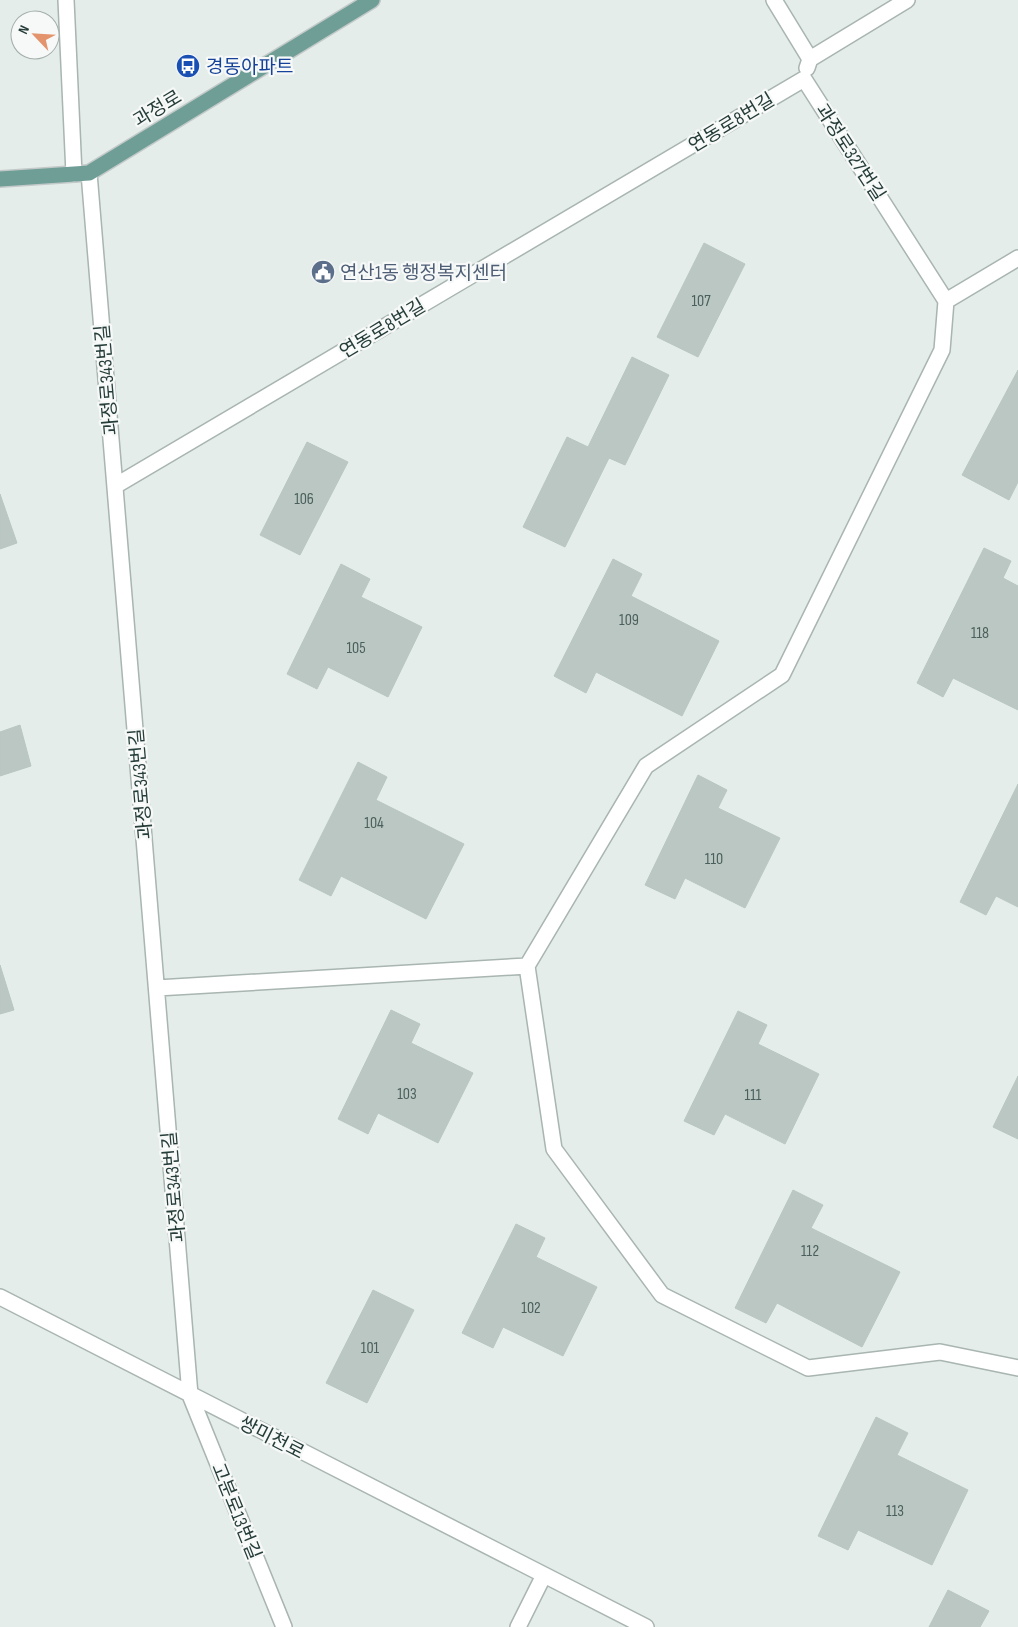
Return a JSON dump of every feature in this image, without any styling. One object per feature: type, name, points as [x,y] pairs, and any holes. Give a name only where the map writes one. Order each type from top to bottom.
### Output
[{"type":"main road","name":"과정로","points":[[0,179],[81,173],[372,0]]},
{"type":"street","name":"과정로343번길","points":[[66,0],[81,173],[115,486],[190,1395]]},
{"type":"street","points":[[774,0],[810,60]]},
{"type":"street","points":[[804,79],[810,60],[908,0]]},
{"type":"street","name":"과정로327번길","points":[[804,79],[946,301]]},
{"type":"street","name":"연동로8번길","points":[[115,486],[804,79]]},
{"type":"street","points":[[1018,258],[946,301],[942,350],[782,675],[646,766],[527,966],[554,1149],[662,1295],[808,1368],[940,1352],[1018,1368]]},
{"type":"street","points":[[156,988],[527,966]]},
{"type":"street","name":"쌍미천로","points":[[0,1297],[646,1627]]},
{"type":"street","name":"고분로13번길","points":[[190,1395],[284,1627]]},
{"type":"street","points":[[518,1627],[544,1575]]},
{"type":"building","points":[[704,243],[745,264],[698,357],[657,337]]},
{"type":"building","points":[[632,357],[669,375],[625,465],[609,458],[565,547],[523,527],[567,437],[588,447]]},
{"type":"building","points":[[1018,370],[1018,482],[1009,500],[962,475]]},
{"type":"building","points":[[307,442],[348,462],[300,555],[260,535]]},
{"type":"building","points":[[0,494],[17,543],[0,549]]},
{"type":"building","points":[[984,548],[1011,561],[1003,578],[1018,586],[1018,710],[953,678],[943,697],[917,683]]},
{"type":"building","points":[[613,559],[642,574],[631,596],[719,641],[682,716],[596,672],[586,693],[554,676]]},
{"type":"building","points":[[341,564],[370,579],[361,597],[422,627],[388,697],[328,667],[317,689],[287,674]]},
{"type":"building","points":[[20,725],[31,766],[0,776],[0,732]]},
{"type":"building","points":[[358,762],[387,777],[376,800],[464,844],[426,919],[341,876],[331,896],[299,880]]},
{"type":"building","points":[[698,775],[727,790],[718,808],[780,838],[745,908],[685,878],[675,899],[645,885]]},
{"type":"building","points":[[1018,784],[1018,907],[996,896],[986,915],[960,902]]},
{"type":"building","points":[[0,965],[14,1010],[0,1014]]},
{"type":"building","points":[[391,1010],[420,1024],[411,1043],[473,1073],[438,1143],[378,1113],[368,1134],[338,1119]]},
{"type":"building","points":[[738,1011],[767,1025],[758,1044],[819,1074],[785,1144],[725,1114],[714,1135],[684,1121]]},
{"type":"building","points":[[1018,1076],[1018,1139],[993,1127]]},
{"type":"building","points":[[793,1190],[823,1205],[811,1228],[900,1272],[862,1347],[777,1303],[766,1323],[735,1308]]},
{"type":"building","points":[[516,1224],[545,1238],[536,1257],[597,1287],[563,1356],[503,1327],[493,1348],[462,1333]]},
{"type":"building","points":[[373,1290],[414,1310],[367,1403],[326,1383]]},
{"type":"building","points":[[876,1417],[908,1433],[897,1455],[968,1490],[932,1565],[858,1530],[848,1550],[818,1536]]},
{"type":"building","points":[[948,1590],[989,1611],[980,1627],[929,1627]]},
{"type":"place","name":"경동아파트","points":[[188,66]]},
{"type":"place","name":"연산1동 행정복지센터","points":[[323,272]]}]
